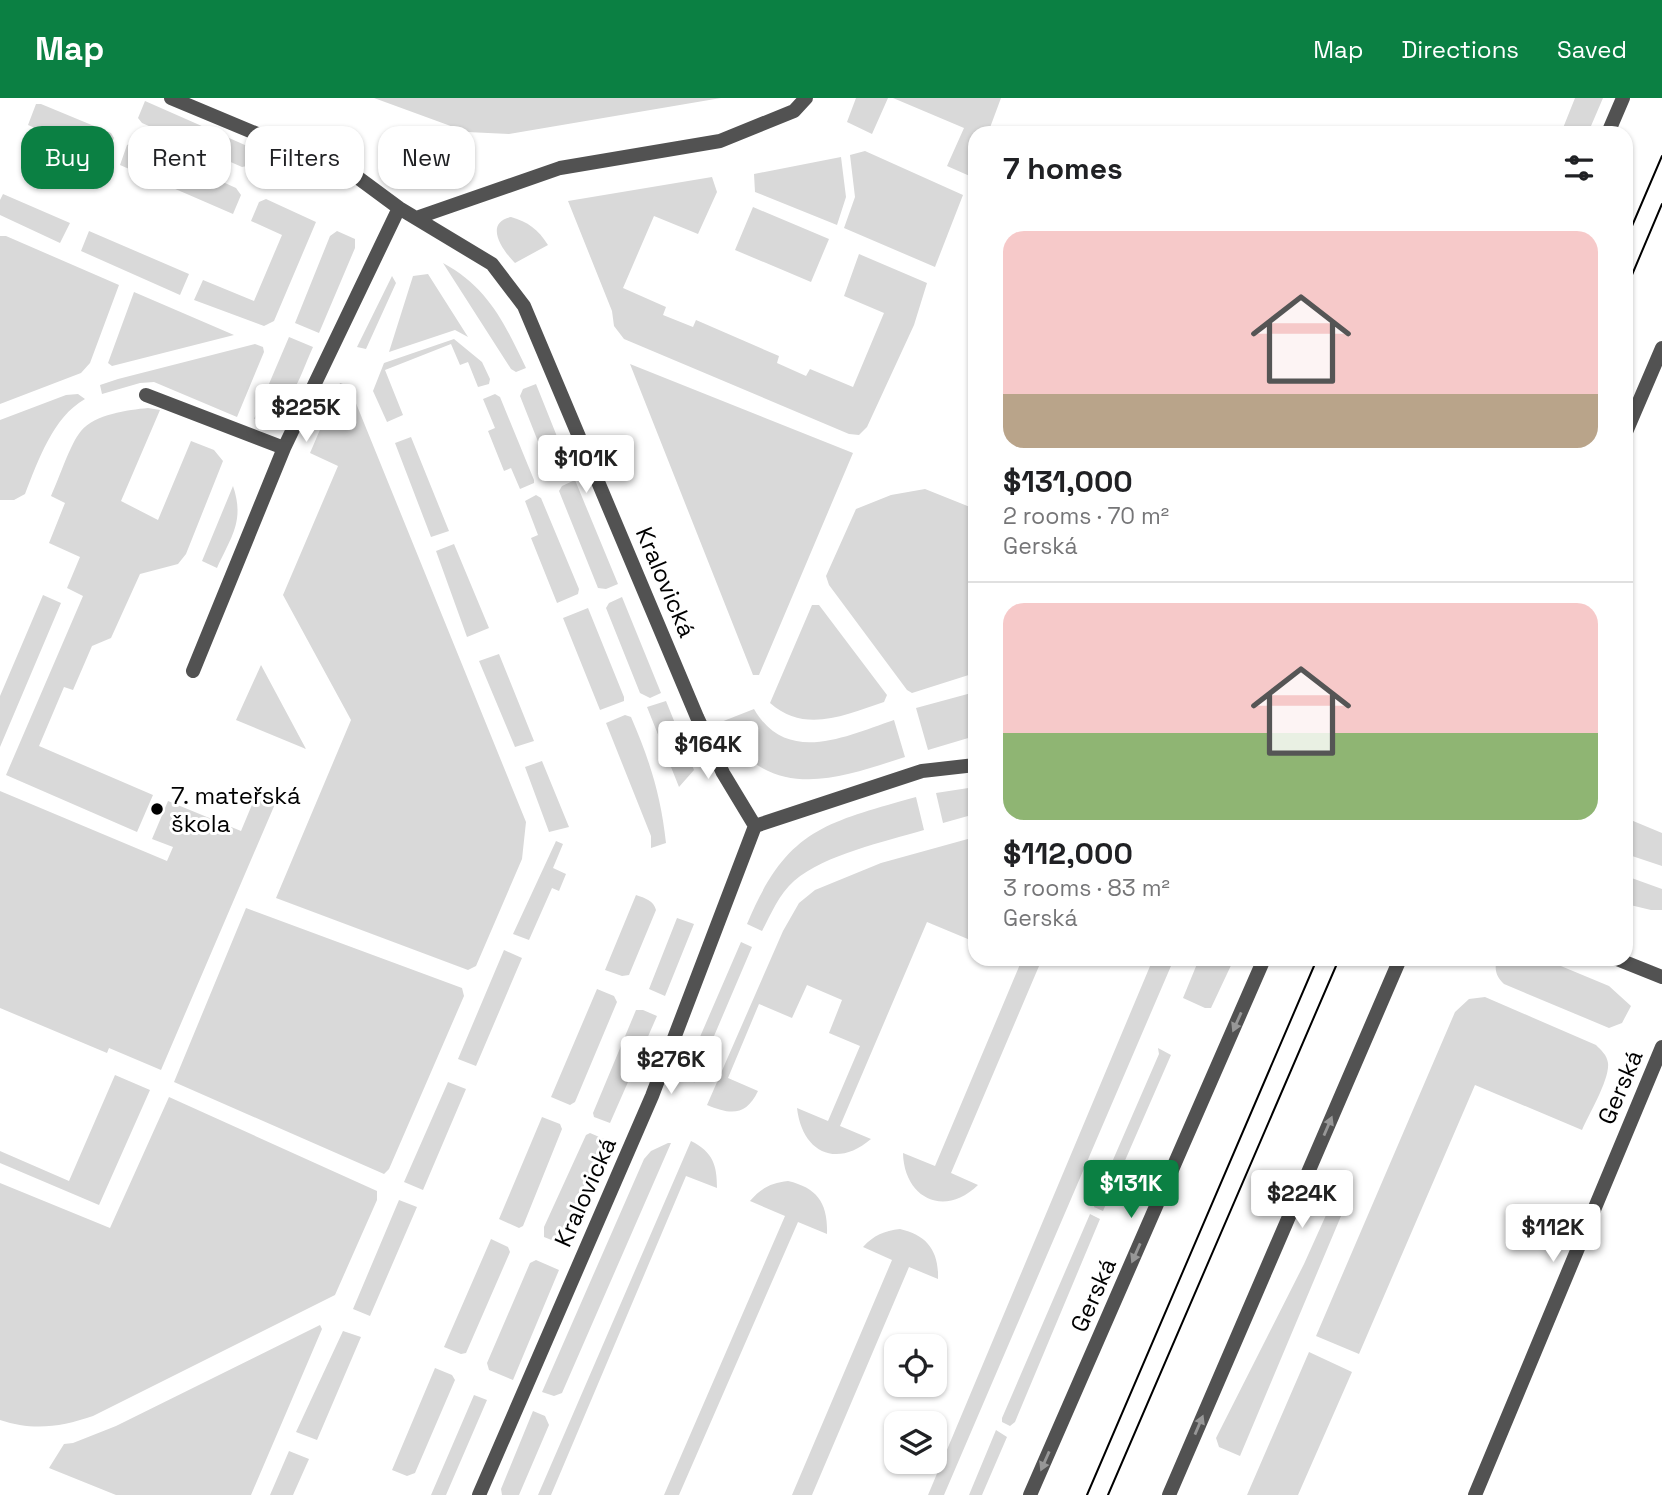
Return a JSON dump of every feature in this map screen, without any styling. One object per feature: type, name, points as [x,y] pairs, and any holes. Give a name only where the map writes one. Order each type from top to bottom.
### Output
[{"type":"street","name":"Kralovická","points":[[171,98],[354,174],[399,208],[492,264],[524,306],[697,716],[723,773],[755,826],[652,1096],[479,1495]]},
{"type":"street","points":[[416,218],[560,168],[719,141],[794,111],[806,98]]},
{"type":"street","points":[[1611,126],[1623,98]]},
{"type":"street","points":[[193,671],[284,448],[399,208]]},
{"type":"street","points":[[1633,416],[1662,348]]},
{"type":"street","points":[[146,395],[284,448]]},
{"type":"street","points":[[755,826],[922,771],[968,766]]},
{"type":"street","points":[[1633,965],[1662,977]]},
{"type":"street","name":"Gerská","points":[[1030,1495],[1261,966]]},
{"type":"street","points":[[1169,1495],[1397,966]]},
{"type":"street","name":"Gerská","points":[[1475,1495],[1662,1047]]},
{"type":"shaded area","points":[[374,98],[721,98],[509,134],[475,132],[475,126],[451,126]]},
{"type":"shaded area","points":[[856,98],[888,98],[872,134],[847,122]]},
{"type":"shaded area","points":[[893,98],[1001,98],[991,126],[968,126],[968,175],[947,166],[964,128]]},
{"type":"shaded area","points":[[1575,98],[1603,98],[1591,126],[1564,126]]},
{"type":"shaded area","points":[[145,101],[202,126],[149,126],[138,118]]},
{"type":"shaded area","points":[[36,104],[41,104],[94,126],[30,126],[28,125]]},
{"type":"shaded area","points":[[231,139],[245,145],[245,166],[231,162]]},
{"type":"shaded area","points":[[128,145],[128,168],[120,165]]},
{"type":"shaded area","points":[[865,151],[963,195],[935,267],[844,228],[855,197],[850,155]]},
{"type":"shaded area","points":[[841,157],[846,197],[837,225],[755,192],[754,174]]},
{"type":"shaded area","points":[[712,177],[717,192],[698,234],[654,216],[623,288],[666,307],[663,315],[693,327],[696,320],[779,356],[777,363],[806,376],[810,369],[853,387],[884,313],[844,296],[859,254],[927,283],[914,325],[867,427],[859,435],[849,434],[624,339],[614,326],[612,311],[568,201]]},
{"type":"shaded area","points":[[231,186],[241,195],[233,214],[175,189],[231,189]]},
{"type":"shaded area","points":[[3,194],[70,223],[60,243],[0,215],[0,200]]},
{"type":"shaded area","points":[[266,199],[316,222],[274,321],[264,326],[194,300],[203,280],[254,301],[282,235],[251,221],[259,202]]},
{"type":"shaded area","points":[[753,207],[829,239],[811,282],[735,250]]},
{"type":"shaded area","points":[[511,217],[532,227],[548,245],[515,263],[501,245],[497,231],[503,220]]},
{"type":"shaded area","points":[[89,231],[189,274],[180,295],[81,251]]},
{"type":"shaded area","points":[[337,231],[355,239],[355,248],[319,333],[295,323],[330,236]]},
{"type":"shaded area","points":[[0,236],[6,236],[119,285],[90,363],[81,373],[0,404]]},
{"type":"shaded area","points":[[443,263],[484,295],[502,322],[526,368],[516,372],[511,369]]},
{"type":"shaded area","points":[[428,274],[468,337],[455,330],[389,352],[413,276]]},
{"type":"shaded area","points":[[392,276],[396,283],[366,349],[357,347]]},
{"type":"shaded area","points":[[134,292],[234,335],[112,366],[108,363]]},
{"type":"shaded area","points":[[289,337],[313,347],[303,371],[286,401],[278,408],[254,419]]},
{"type":"shaded area","points":[[454,339],[482,362],[490,379],[489,384],[478,387],[468,362],[460,365],[451,344],[385,370],[403,415],[387,422],[373,391],[384,363]]},
{"type":"shaded area","points":[[255,344],[263,347],[264,352],[237,417],[154,382],[140,383],[102,394],[100,385],[118,379]]},
{"type":"shaded area","points":[[630,364],[853,453],[759,675],[753,675]]},
{"type":"shaded area","points":[[340,383],[349,386],[526,822],[522,859],[476,966],[468,970],[276,898],[351,720],[283,595],[338,466],[310,453]]},
{"type":"shaded area","points":[[536,384],[572,474],[559,479],[552,477],[520,396],[523,389]]},
{"type":"shaded area","points":[[78,394],[85,399],[55,428],[25,494],[14,500],[0,500],[0,420],[66,395]]},
{"type":"shaded area","points":[[495,394],[500,397],[534,480],[534,483],[520,489],[511,468],[504,471],[488,431],[495,428],[483,399]]},
{"type":"shaded area","points":[[148,408],[160,410],[121,501],[158,520],[191,441],[214,450],[223,461],[186,554],[178,564],[140,574],[111,638],[92,646],[73,690],[64,687],[39,746],[153,795],[137,832],[6,775],[83,596],[67,588],[80,557],[49,543],[65,503],[51,496],[73,444],[87,425],[112,414]]},
{"type":"shaded area","points":[[411,437],[449,531],[431,537],[395,443]]},
{"type":"shaded area","points":[[575,480],[618,584],[606,589],[598,588],[559,491],[562,486]]},
{"type":"shaded area","points":[[233,486],[238,509],[237,519],[217,568],[202,561]]},
{"type":"shaded area","points":[[925,489],[968,506],[968,675],[912,693],[907,690],[829,585],[826,576],[856,509],[891,495]]},
{"type":"shaded area","points":[[536,495],[541,498],[579,589],[578,594],[557,603],[531,538],[538,535],[525,501]]},
{"type":"shaded area","points":[[454,544],[489,628],[467,637],[436,551]]},
{"type":"shaded area","points":[[43,595],[61,603],[0,747],[0,696]]},
{"type":"shaded area","points":[[622,597],[661,693],[650,698],[640,693],[606,608],[609,603]]},
{"type":"shaded area","points":[[812,605],[819,605],[887,695],[884,702],[840,716],[811,720],[797,718],[770,703]]},
{"type":"shaded area","points":[[588,608],[624,697],[624,701],[600,710],[563,618]]},
{"type":"shaded area","points":[[499,654],[534,741],[515,747],[479,661]]},
{"type":"shaded area","points":[[261,665],[306,749],[236,720]]},
{"type":"shaded area","points":[[968,694],[968,738],[928,750],[916,708]]},
{"type":"shaded area","points":[[666,701],[694,770],[679,787],[647,707]]},
{"type":"shaded area","points":[[754,709],[768,726],[783,737],[800,742],[837,739],[894,720],[905,757],[864,770],[821,779],[780,775],[761,767],[742,753],[721,722]]},
{"type":"shaded area","points":[[625,715],[631,717],[644,749],[661,810],[666,843],[651,848],[651,836],[606,723]]},
{"type":"shaded area","points":[[542,761],[569,827],[549,832],[525,767]]},
{"type":"shaded area","points":[[968,788],[968,816],[943,823],[936,793]]},
{"type":"shaded area","points":[[0,791],[167,861],[173,847],[152,839],[168,801],[241,831],[256,795],[275,804],[161,1070],[109,1048],[107,1053],[0,1008]]},
{"type":"shaded area","points":[[916,797],[924,830],[822,863],[789,886],[762,931],[747,924],[777,868],[793,849],[832,824]]},
{"type":"shaded area","points":[[1633,821],[1662,833],[1662,866],[1633,856]]},
{"type":"shaded area","points":[[968,839],[968,939],[927,922],[840,1126],[871,1139],[858,1148],[834,1154],[813,1145],[800,1123],[797,1108],[828,1121],[860,1046],[829,1033],[842,1000],[807,985],[792,1018],[759,1004],[728,1078],[758,1091],[748,1105],[731,1112],[707,1105],[783,931],[799,903],[815,890],[881,863]]},
{"type":"shaded area","points":[[556,841],[563,844],[553,868],[566,874],[559,891],[552,888],[529,940],[513,934]]},
{"type":"shaded area","points":[[1633,879],[1662,889],[1662,910],[1633,906]]},
{"type":"shaded area","points":[[636,895],[651,902],[656,910],[629,975],[622,976],[605,970]]},
{"type":"shaded area","points":[[246,908],[462,988],[464,996],[389,1169],[384,1174],[174,1082]]},
{"type":"shaded area","points":[[677,918],[694,924],[665,996],[649,989]]},
{"type":"shaded area","points":[[741,942],[752,947],[694,1083],[690,1060]]},
{"type":"shaded area","points":[[504,950],[522,958],[476,1066],[458,1059]]},
{"type":"shaded area","points":[[1019,966],[1039,966],[951,1173],[978,1185],[965,1195],[952,1200],[928,1198],[918,1192],[910,1182],[903,1153],[935,1166]]},
{"type":"shaded area","points":[[1150,966],[1171,966],[944,1495],[928,1495],[937,1474],[947,1474],[947,1450]]},
{"type":"shaded area","points":[[1196,966],[1231,966],[1211,1008],[1183,998]]},
{"type":"shaded area","points":[[1496,966],[1561,966],[1609,986],[1631,1006],[1622,1023],[1609,1028],[1504,984],[1496,973]]},
{"type":"shaded area","points":[[597,989],[614,996],[617,1002],[575,1102],[570,1105],[551,1097]]},
{"type":"shaded area","points":[[1485,997],[1596,1045],[1604,1053],[1608,1063],[1606,1078],[1582,1130],[1475,1085],[1359,1354],[1316,1336],[1455,1012],[1469,999]]},
{"type":"shaded area","points":[[636,1010],[657,1016],[610,1123],[594,1117],[593,1113]]},
{"type":"shaded area","points":[[1158,1048],[1171,1055],[1103,1211],[1094,1207],[1096,1199],[1159,1054]]},
{"type":"shaded area","points":[[115,1075],[150,1090],[99,1205],[0,1163],[0,1151],[69,1181]]},
{"type":"shaded area","points":[[448,1082],[466,1089],[423,1190],[404,1182]]},
{"type":"shaded area","points":[[169,1097],[377,1191],[377,1200],[335,1295],[93,1416],[47,1426],[24,1426],[0,1420],[0,1183],[110,1228]]},
{"type":"shaded area","points":[[542,1117],[560,1124],[562,1129],[523,1226],[519,1228],[499,1219]]},
{"type":"shaded area","points":[[590,1133],[604,1139],[559,1243],[544,1237],[544,1227],[586,1135]]},
{"type":"shaded area","points":[[691,1141],[712,1160],[717,1188],[686,1176],[551,1495],[538,1495]]},
{"type":"shaded area","points":[[671,1143],[562,1393],[554,1396],[542,1392],[644,1159],[651,1151]]},
{"type":"shaded area","points":[[788,1181],[807,1188],[819,1199],[826,1214],[827,1234],[798,1222],[679,1495],[664,1495],[785,1216],[750,1201],[767,1187]]},
{"type":"shaded area","points":[[399,1200],[417,1207],[370,1316],[353,1309]]},
{"type":"shaded area","points":[[1331,1204],[1344,1209],[1240,1456],[1219,1447],[1216,1438],[1304,1264]]},
{"type":"shaded area","points":[[1090,1214],[1100,1219],[1015,1422],[1010,1426],[1002,1422],[1002,1418]]},
{"type":"shaded area","points":[[900,1229],[917,1235],[930,1246],[936,1260],[938,1279],[909,1267],[812,1495],[792,1495],[892,1260],[863,1247],[880,1234]]},
{"type":"shaded area","points":[[491,1239],[508,1247],[510,1252],[466,1353],[461,1354],[444,1347]]},
{"type":"shaded area","points":[[536,1260],[559,1270],[513,1380],[489,1370],[487,1363],[530,1263]]},
{"type":"shaded area","points":[[320,1325],[322,1329],[251,1495],[116,1495],[49,1468],[64,1444],[116,1426]]},
{"type":"shaded area","points":[[343,1331],[361,1337],[317,1440],[296,1432]]},
{"type":"shaded area","points":[[1309,1352],[1352,1372],[1298,1495],[1247,1495]]},
{"type":"shaded area","points":[[435,1368],[452,1375],[455,1380],[415,1473],[407,1476],[392,1470]]},
{"type":"shaded area","points":[[474,1395],[487,1400],[446,1495],[431,1495]]},
{"type":"shaded area","points":[[533,1411],[545,1416],[549,1425],[519,1495],[502,1495],[501,1489]]},
{"type":"shaded area","points":[[996,1430],[1007,1437],[982,1495],[969,1495]]},
{"type":"shaded area","points":[[289,1451],[309,1459],[293,1495],[270,1495]]},
{"type":"tram line","points":[[1633,224],[1662,156]]},
{"type":"tram line","points":[[1633,272],[1662,204]]},
{"type":"tram line","points":[[1087,1495],[1314,966]]},
{"type":"tram line","points":[[1108,1495],[1336,966]]},
{"type":"place","name":"7. mateřská škola","points":[[157,809]]}]
